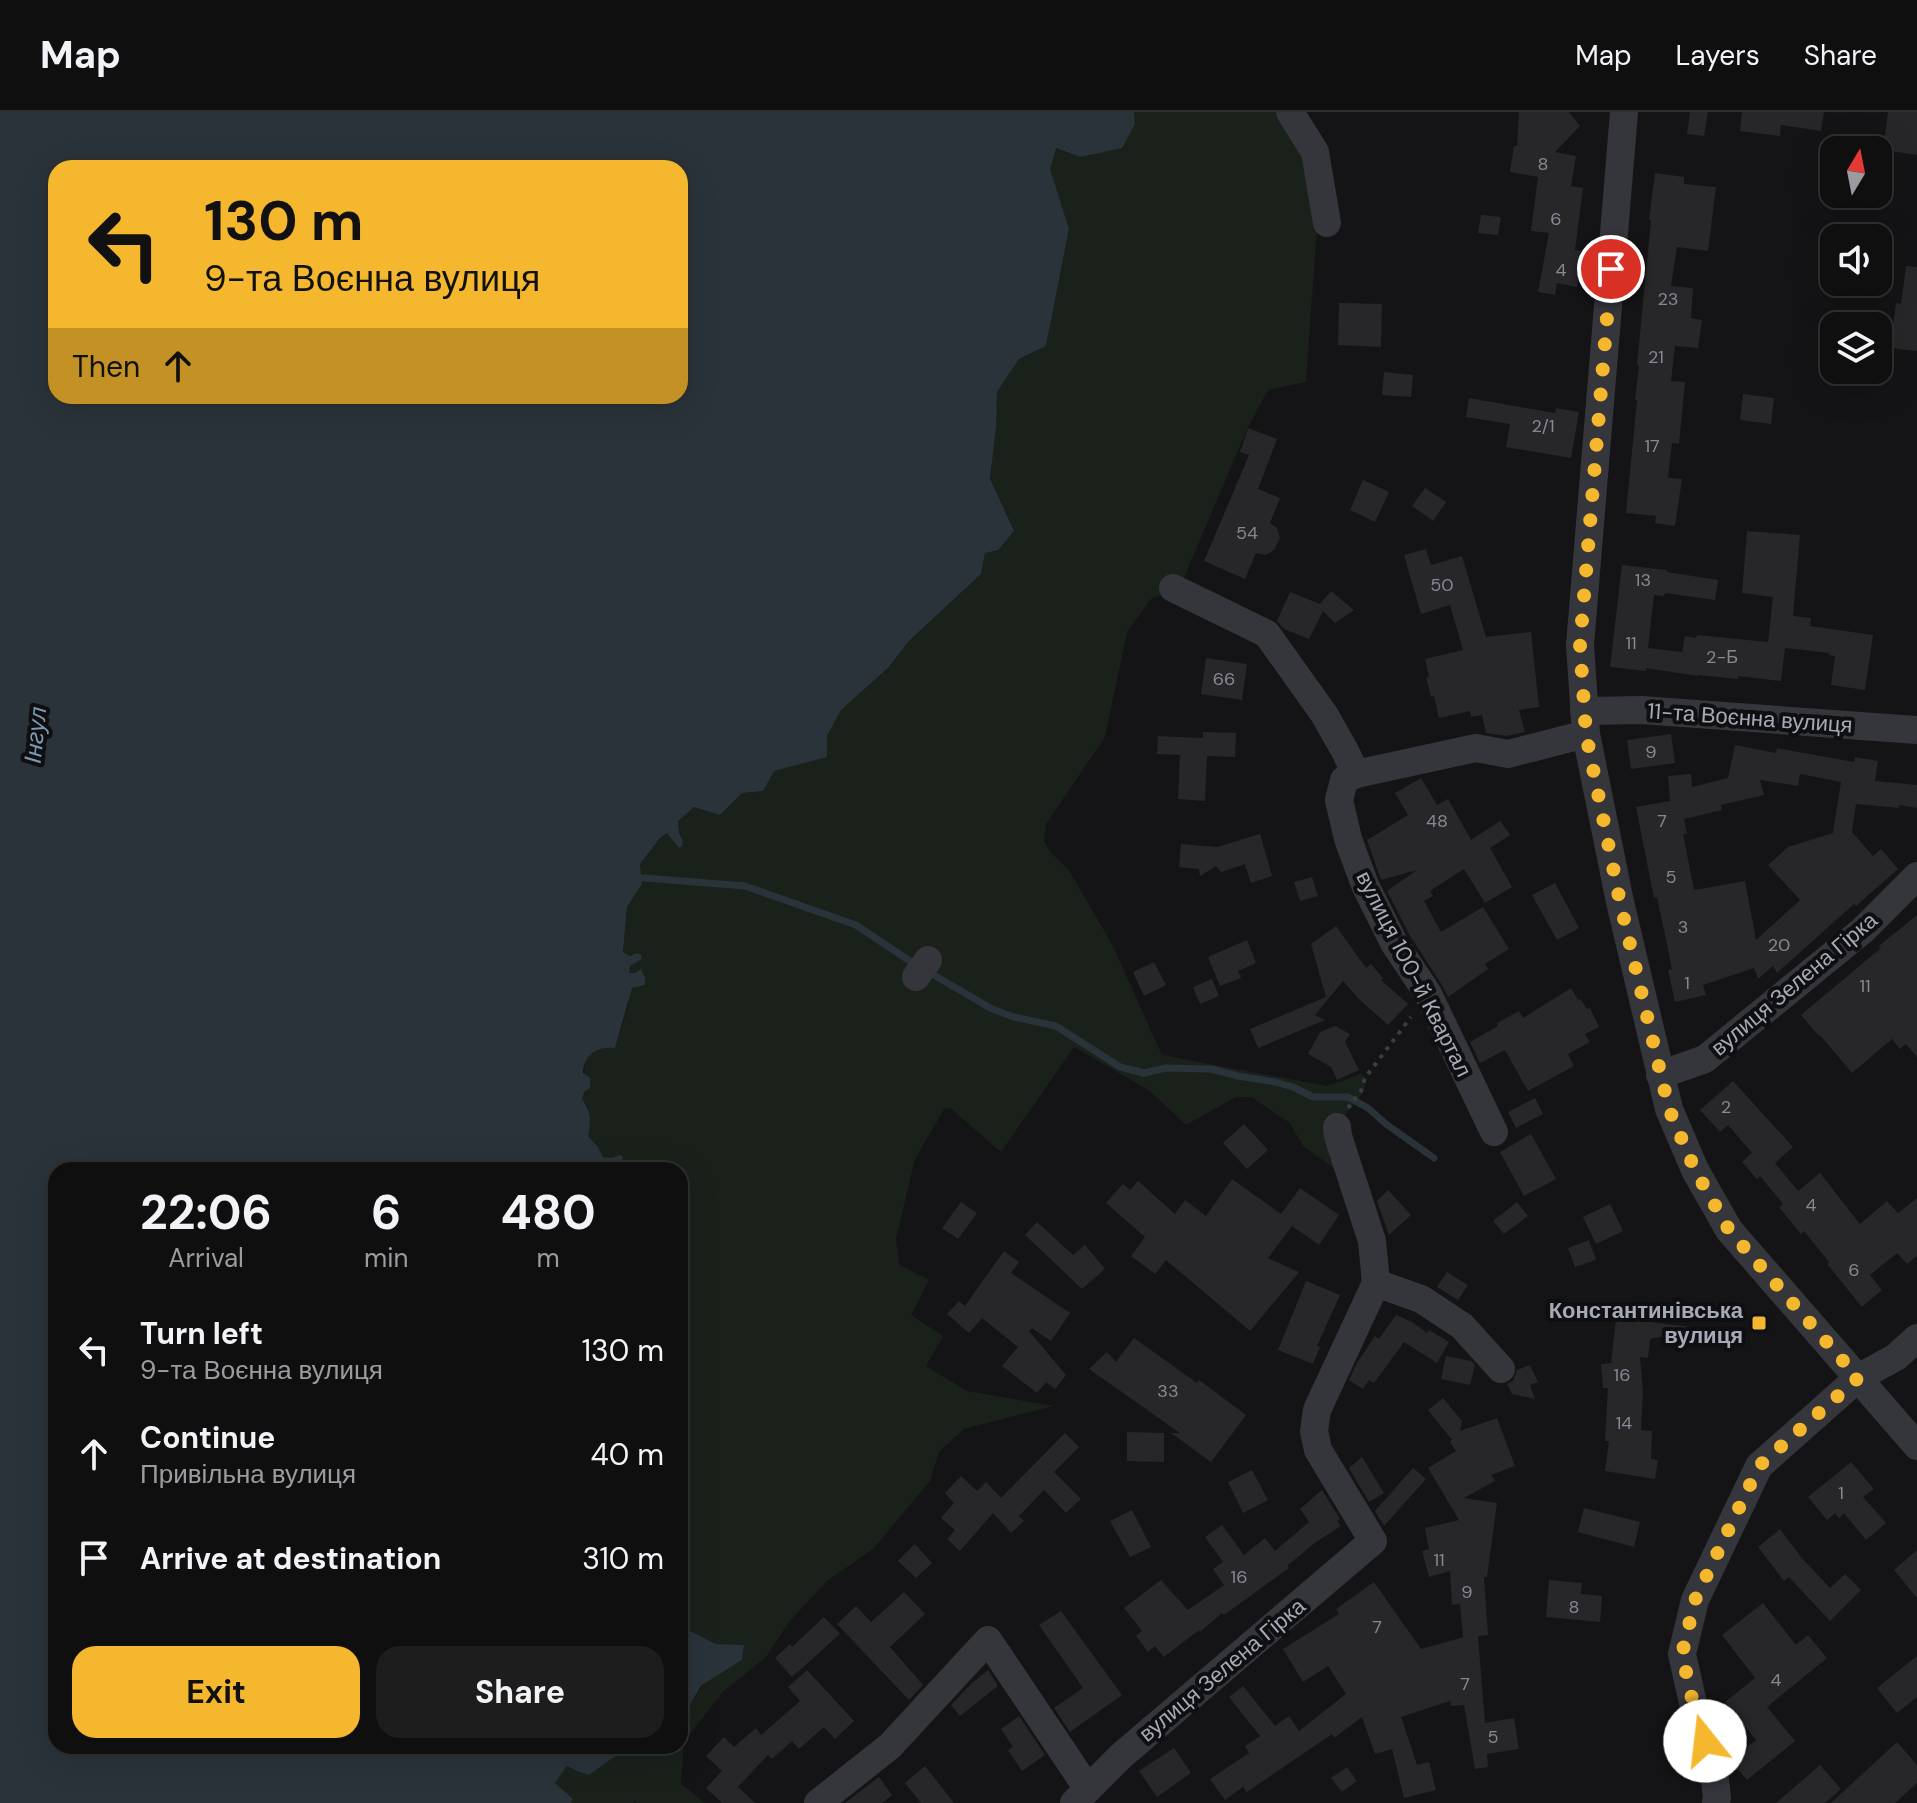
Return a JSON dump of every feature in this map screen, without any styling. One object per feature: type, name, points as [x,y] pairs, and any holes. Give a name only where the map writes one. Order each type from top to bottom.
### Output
[{"type":"street","points":[[1290,112],[1315,152],[1327,223]]},
{"type":"street","points":[[1624,112],[1580,645],[1585,722],[1620,902],[1669,1109],[1695,1170],[1729,1230],[1917,1446]]},
{"type":"street","points":[[1173,588],[1267,634],[1324,714],[1356,774],[1476,748],[1508,754],[1585,722]]},
{"type":"street","name":"11-та Воєнна вулиця","points":[[1585,722],[1641,710],[1917,730]]},
{"type":"street","name":"вулиця 100-й Квартал","points":[[1356,774],[1344,780],[1339,800],[1348,839],[1365,885],[1394,943],[1428,994],[1494,1132]]},
{"type":"street","name":"вулиця Зелена Гірка","points":[[1660,1075],[1705,1059],[1863,930],[1917,876]]},
{"type":"street","points":[[1344,1116],[1338,1136],[1372,1241],[1376,1283],[1421,1299],[1462,1326],[1501,1369]]},
{"type":"street","name":"вулиця Зелена Гірка","points":[[1078,1799],[1121,1756],[1373,1541],[1318,1450],[1314,1431],[1317,1410],[1376,1283]]},
{"type":"street","points":[[1716,1803],[1714,1771],[1695,1712],[1682,1654],[1695,1600],[1759,1466],[1858,1378],[1896,1357],[1917,1338]]},
{"type":"street","points":[[818,1803],[890,1746],[988,1640],[1078,1799]]},
{"type":"path","points":[[1344,1116],[1361,1091],[1365,1078],[1428,994]]},
{"type":"shaded area","points":[[1134,112],[1296,112],[1317,227],[1306,382],[1268,390],[1247,429],[1181,585],[1151,599],[1127,632],[1105,737],[1046,824],[1044,841],[1051,853],[1068,869],[1112,944],[1162,1055],[1327,1086],[1361,1074],[1367,1079],[1363,1093],[1343,1118],[1346,1177],[1303,1146],[1290,1123],[1251,1097],[1236,1097],[1186,1125],[1150,1091],[1074,1047],[1001,1152],[950,1108],[944,1109],[915,1159],[896,1239],[899,1265],[929,1280],[911,1315],[943,1336],[926,1366],[967,1391],[1054,1406],[964,1429],[939,1452],[930,1481],[873,1549],[827,1581],[789,1622],[766,1657],[723,1692],[688,1736],[688,1708],[702,1686],[742,1660],[744,1646],[716,1644],[688,1630],[688,1162],[617,1162],[603,1157],[588,1136],[588,1106],[582,1099],[585,1063],[593,1051],[615,1048],[635,973],[629,973],[630,966],[641,959],[623,953],[627,907],[642,884],[640,864],[660,838],[668,833],[683,841],[678,820],[694,807],[720,815],[742,793],[763,791],[773,771],[827,756],[827,736],[841,710],[888,668],[909,641],[981,574],[997,392],[1019,359],[1046,346],[1069,229],[1049,169],[1055,148],[1080,157],[1135,124]]},
{"type":"shaded area","points":[[683,1754],[681,1784],[705,1803],[571,1803],[573,1799],[554,1783],[567,1766],[589,1774],[618,1755]]},
{"type":"water","name":"Інгул","points":[[0,112],[1134,112],[1135,124],[1122,148],[1080,157],[1056,148],[1050,169],[1069,229],[1046,346],[1019,359],[997,392],[990,479],[1014,531],[998,550],[985,553],[981,574],[909,641],[888,668],[841,710],[827,736],[827,757],[774,771],[763,791],[742,793],[720,815],[694,807],[678,821],[682,846],[679,848],[667,833],[640,864],[642,884],[627,907],[623,952],[630,956],[641,955],[642,959],[630,966],[629,973],[641,969],[645,985],[632,988],[615,1048],[603,1048],[589,1056],[583,1073],[590,1078],[590,1088],[584,1092],[582,1099],[590,1116],[588,1136],[603,1157],[621,1155],[621,1162],[48,1162],[48,1754],[621,1754],[589,1775],[567,1766],[555,1783],[573,1799],[571,1803],[0,1803]]},
{"type":"water","points":[[688,1630],[716,1644],[744,1645],[742,1660],[701,1686],[688,1708]]},
{"type":"building","points":[[1519,112],[1569,112],[1580,126],[1555,152],[1576,156],[1571,186],[1583,188],[1575,250],[1583,251],[1577,287],[1557,283],[1555,295],[1538,292],[1549,233],[1531,231],[1538,177],[1510,172],[1514,146],[1517,146]]},
{"type":"building","points":[[1690,112],[1708,112],[1704,136],[1687,134]]},
{"type":"building","points":[[1742,112],[1824,112],[1821,131],[1781,125],[1780,136],[1740,131]]},
{"type":"building","points":[[1888,112],[1917,112],[1917,155],[1892,151],[1892,136],[1885,136]]},
{"type":"building","points":[[1655,173],[1684,177],[1684,184],[1716,187],[1708,251],[1677,247],[1671,286],[1693,288],[1691,318],[1702,320],[1698,348],[1675,346],[1671,381],[1685,382],[1679,444],[1672,443],[1668,478],[1682,479],[1675,526],[1655,523],[1656,516],[1626,513]]},
{"type":"building","points":[[1481,215],[1501,217],[1498,235],[1478,233]]},
{"type":"building","points":[[1906,266],[1917,267],[1917,351],[1892,348],[1896,303],[1901,304]]},
{"type":"building","points":[[1339,303],[1382,304],[1381,347],[1338,345]]},
{"type":"building","points":[[1384,372],[1413,375],[1411,397],[1382,395]]},
{"type":"building","points":[[1743,394],[1774,398],[1771,424],[1740,420]]},
{"type":"building","points":[[1469,398],[1555,413],[1556,408],[1579,412],[1571,458],[1506,447],[1510,424],[1466,417]]},
{"type":"building","points":[[1248,428],[1277,439],[1258,489],[1280,498],[1270,523],[1277,528],[1280,538],[1274,550],[1266,555],[1256,553],[1245,579],[1204,561],[1249,455],[1240,452]]},
{"type":"building","points":[[1363,480],[1389,492],[1375,522],[1350,510]]},
{"type":"building","points":[[1425,488],[1446,502],[1433,521],[1412,506]]},
{"type":"building","points":[[1747,531],[1800,535],[1793,616],[1811,618],[1810,626],[1873,635],[1865,690],[1831,685],[1835,656],[1830,653],[1785,648],[1781,681],[1610,667],[1622,565],[1718,580],[1715,600],[1665,593],[1664,596],[1654,595],[1648,648],[1682,652],[1685,636],[1696,638],[1697,635],[1768,642],[1773,597],[1742,593]]},
{"type":"building","points":[[1426,549],[1431,565],[1462,556],[1486,637],[1531,632],[1539,707],[1519,710],[1525,732],[1506,736],[1486,733],[1482,715],[1471,717],[1470,711],[1439,718],[1426,678],[1429,677],[1425,659],[1463,650],[1450,605],[1421,614],[1404,555]]},
{"type":"building","points":[[1331,591],[1354,610],[1335,623],[1323,611],[1309,639],[1284,629],[1277,621],[1290,592],[1320,604]]},
{"type":"building","points":[[1206,658],[1247,664],[1242,700],[1201,694]]},
{"type":"building","points":[[1203,732],[1236,733],[1235,757],[1207,756],[1205,801],[1178,799],[1180,755],[1157,754],[1158,736],[1203,738]]},
{"type":"building","points":[[1671,734],[1675,763],[1631,769],[1627,740]]},
{"type":"building","points":[[1735,745],[1776,753],[1777,748],[1854,762],[1855,757],[1878,761],[1875,781],[1917,785],[1917,808],[1856,804],[1852,832],[1873,856],[1881,849],[1898,869],[1777,973],[1773,966],[1758,979],[1754,968],[1703,985],[1706,995],[1675,1002],[1668,970],[1672,969],[1636,807],[1670,801],[1668,776],[1691,774],[1692,787],[1728,778]],"holes":[[[1800,774],[1841,782],[1833,833],[1788,847],[1768,865],[1800,900],[1756,940],[1745,881],[1694,890],[1683,834],[1687,834],[1684,819],[1722,810],[1721,805],[1764,795],[1760,780],[1798,786]]]},
{"type":"building","points":[[1421,778],[1437,805],[1448,799],[1471,840],[1500,821],[1510,835],[1490,848],[1512,887],[1485,903],[1464,869],[1430,891],[1433,896],[1424,901],[1441,932],[1483,907],[1509,949],[1485,964],[1488,969],[1448,997],[1387,891],[1417,870],[1381,880],[1367,840],[1408,815],[1395,793]]},
{"type":"building","points":[[1260,834],[1272,876],[1251,883],[1245,864],[1221,872],[1216,866],[1200,876],[1199,869],[1179,867],[1181,844],[1217,847]]},
{"type":"building","points":[[1312,877],[1318,896],[1300,901],[1294,882]]},
{"type":"building","points":[[1555,883],[1579,928],[1557,940],[1532,895]]},
{"type":"building","points":[[1917,915],[1917,1057],[1906,1044],[1900,1049],[1892,1039],[1852,1073],[1801,1015]]},
{"type":"building","points":[[1336,926],[1366,968],[1371,964],[1383,978],[1381,980],[1408,1004],[1388,1025],[1343,981],[1315,1015],[1325,1020],[1258,1048],[1250,1029],[1326,997],[1311,944]]},
{"type":"building","points":[[1247,940],[1256,963],[1238,971],[1241,978],[1220,986],[1208,957]]},
{"type":"building","points":[[1154,962],[1166,985],[1144,996],[1133,972]]},
{"type":"building","points":[[1212,979],[1219,996],[1200,1004],[1193,987]]},
{"type":"building","points":[[1571,988],[1578,1000],[1587,1009],[1590,1008],[1599,1027],[1585,1034],[1590,1042],[1568,1054],[1574,1066],[1528,1091],[1505,1050],[1480,1063],[1470,1042],[1519,1011],[1523,1018]]},
{"type":"building","points":[[1335,1026],[1350,1034],[1345,1042],[1359,1070],[1337,1080],[1331,1067],[1308,1054],[1320,1032]]},
{"type":"building","points":[[1733,1081],[1793,1147],[1775,1163],[1798,1191],[1820,1173],[1860,1224],[1887,1201],[1898,1213],[1917,1198],[1917,1256],[1907,1264],[1897,1253],[1870,1275],[1882,1290],[1862,1307],[1804,1231],[1801,1234],[1779,1207],[1783,1204],[1760,1176],[1757,1179],[1742,1162],[1752,1153],[1728,1125],[1720,1132],[1700,1110]]},
{"type":"building","points":[[1535,1098],[1543,1114],[1516,1128],[1508,1112]]},
{"type":"building","points":[[1244,1124],[1268,1150],[1247,1169],[1223,1143]]},
{"type":"building","points":[[1531,1134],[1556,1179],[1524,1196],[1500,1152]]},
{"type":"building","points":[[1232,1179],[1281,1214],[1300,1188],[1339,1215],[1319,1245],[1292,1226],[1268,1258],[1299,1272],[1250,1331],[1166,1260],[1155,1274],[1131,1256],[1145,1237],[1106,1203],[1123,1184],[1130,1190],[1138,1181],[1175,1214],[1185,1200],[1206,1216]]},
{"type":"building","points":[[1388,1190],[1411,1215],[1389,1235],[1377,1201]]},
{"type":"building","points":[[961,1202],[977,1213],[958,1239],[942,1228]]},
{"type":"building","points":[[1517,1202],[1528,1216],[1504,1234],[1493,1221]]},
{"type":"building","points":[[1610,1204],[1623,1231],[1596,1244],[1583,1217]]},
{"type":"building","points":[[1037,1222],[1073,1255],[1085,1245],[1105,1269],[1082,1289],[1025,1235]]},
{"type":"building","points":[[1589,1240],[1596,1260],[1575,1267],[1568,1248]]},
{"type":"building","points":[[1004,1251],[1019,1262],[1011,1273],[1070,1313],[1051,1341],[1032,1328],[1029,1331],[1066,1375],[1055,1389],[1046,1382],[1037,1393],[1002,1366],[1018,1347],[982,1318],[969,1333],[947,1314],[959,1301],[965,1306]]},
{"type":"building","points":[[1447,1272],[1468,1285],[1458,1300],[1437,1287]]},
{"type":"building","points":[[1306,1281],[1340,1295],[1317,1346],[1320,1347],[1313,1364],[1278,1350]]},
{"type":"building","points":[[1396,1315],[1449,1342],[1437,1363],[1404,1342],[1374,1383],[1369,1380],[1363,1389],[1349,1380],[1375,1336],[1379,1339]]},
{"type":"building","points":[[1616,1318],[1692,1327],[1692,1330],[1650,1339],[1648,1358],[1640,1357],[1643,1392],[1641,1430],[1652,1431],[1651,1459],[1658,1460],[1655,1479],[1605,1471],[1609,1441],[1605,1441],[1608,1388],[1603,1388],[1601,1364],[1611,1363]]},
{"type":"building","points":[[1134,1338],[1246,1415],[1211,1462],[1171,1433],[1180,1433],[1089,1369],[1107,1352],[1116,1362]]},
{"type":"building","points":[[1446,1356],[1471,1361],[1475,1365],[1470,1385],[1441,1379]]},
{"type":"building","points":[[1530,1365],[1538,1382],[1530,1385],[1535,1399],[1512,1394],[1507,1384],[1513,1381],[1517,1370]]},
{"type":"building","points":[[1443,1398],[1462,1421],[1460,1431],[1497,1418],[1515,1466],[1491,1475],[1495,1481],[1464,1498],[1497,1503],[1487,1577],[1484,1577],[1488,1635],[1478,1636],[1485,1723],[1514,1718],[1519,1749],[1487,1754],[1488,1767],[1475,1769],[1464,1705],[1451,1706],[1450,1701],[1401,1717],[1417,1765],[1429,1762],[1436,1790],[1404,1798],[1392,1749],[1375,1754],[1362,1717],[1247,1792],[1243,1787],[1225,1800],[1210,1779],[1249,1753],[1245,1746],[1260,1736],[1229,1697],[1243,1686],[1275,1726],[1289,1716],[1299,1731],[1346,1694],[1328,1666],[1303,1682],[1283,1649],[1339,1614],[1336,1609],[1374,1582],[1421,1649],[1464,1637],[1460,1604],[1452,1605],[1450,1571],[1429,1577],[1422,1551],[1429,1549],[1425,1528],[1459,1520],[1428,1468],[1456,1451],[1450,1442],[1452,1440],[1428,1410]]},
{"type":"building","points":[[1127,1432],[1164,1433],[1164,1462],[1127,1461]]},
{"type":"building","points":[[1065,1433],[1079,1447],[1054,1472],[1081,1499],[1066,1513],[1044,1490],[1019,1516],[1024,1521],[1011,1533],[993,1513],[960,1551],[947,1539],[955,1530],[941,1518],[954,1503],[945,1493],[961,1476],[977,1491],[986,1482],[1001,1498]]},
{"type":"building","points":[[1362,1457],[1384,1493],[1369,1502],[1349,1468]]},
{"type":"building","points":[[1851,1462],[1874,1489],[1863,1497],[1886,1523],[1866,1540],[1844,1513],[1839,1518],[1835,1513],[1827,1520],[1808,1497]]},
{"type":"building","points":[[1413,1468],[1426,1479],[1384,1526],[1375,1511]]},
{"type":"building","points":[[1252,1470],[1268,1500],[1243,1513],[1228,1482]]},
{"type":"building","points":[[1322,1490],[1341,1526],[1316,1542],[1287,1566],[1289,1568],[1164,1657],[1155,1646],[1148,1652],[1136,1636],[1142,1631],[1124,1608],[1161,1580],[1188,1610],[1224,1585],[1213,1569],[1223,1562],[1205,1537],[1222,1525],[1244,1555],[1265,1538],[1275,1551],[1309,1522],[1300,1509]]},
{"type":"building","points":[[1584,1508],[1640,1522],[1634,1547],[1578,1532]]},
{"type":"building","points":[[1132,1510],[1151,1547],[1130,1557],[1110,1521]]},
{"type":"building","points":[[1780,1529],[1830,1588],[1845,1574],[1861,1590],[1830,1621],[1789,1577],[1784,1581],[1758,1547]]},
{"type":"building","points":[[915,1544],[932,1563],[916,1578],[898,1561]]},
{"type":"building","points":[[1917,1550],[1917,1598],[1894,1570]]},
{"type":"building","points":[[1549,1580],[1582,1583],[1581,1594],[1602,1596],[1600,1622],[1546,1617]]},
{"type":"building","points":[[904,1592],[925,1614],[890,1647],[923,1685],[909,1700],[837,1624],[856,1606],[871,1622]]},
{"type":"building","points":[[1763,1603],[1796,1645],[1808,1635],[1827,1658],[1767,1707],[1795,1741],[1747,1780],[1730,1760],[1756,1740],[1725,1702],[1755,1678],[1722,1635]]},
{"type":"building","points":[[1061,1611],[1122,1695],[1070,1732],[1054,1708],[1083,1688],[1039,1625]]},
{"type":"building","points":[[824,1617],[840,1634],[792,1677],[775,1658],[790,1644],[792,1647]]},
{"type":"building","points":[[1917,1656],[1917,1697],[1897,1713],[1877,1688]]},
{"type":"building","points":[[807,1670],[854,1721],[835,1739],[824,1727],[799,1749],[792,1741],[772,1759],[768,1755],[738,1787],[755,1803],[722,1803],[706,1788],[722,1771],[706,1756],[724,1737],[734,1747],[756,1728],[761,1735],[800,1701],[788,1687]]},
{"type":"building","points":[[988,1670],[998,1686],[960,1716],[951,1705]]},
{"type":"building","points":[[1019,1716],[1045,1755],[1022,1771],[1008,1750],[1013,1747],[1001,1729]]},
{"type":"building","points":[[1897,1742],[1917,1765],[1917,1783],[1895,1803],[1831,1803]]},
{"type":"building","points":[[1174,1748],[1191,1773],[1157,1797],[1139,1771]]},
{"type":"building","points":[[1820,1765],[1841,1789],[1825,1803],[1776,1803]]},
{"type":"building","points":[[925,1766],[954,1803],[921,1803],[905,1783]]},
{"type":"building","points":[[1347,1767],[1357,1781],[1342,1792],[1331,1778]]},
{"type":"building","points":[[879,1777],[892,1795],[882,1803],[845,1803]]},
{"type":"waterway","points":[[632,877],[745,886],[856,925],[916,965]]},
{"type":"waterway","points":[[927,971],[992,1009],[1056,1026],[1120,1067],[1144,1073],[1166,1068],[1211,1069],[1275,1082],[1313,1097],[1348,1097],[1368,1108],[1434,1158]]},
{"type":"place","name":"Константинівська вулиця","points":[[1759,1323]]},
{"type":"route","points":[[1611,269],[1580,645],[1586,734],[1620,902],[1669,1109],[1695,1170],[1729,1230],[1858,1378],[1759,1466],[1695,1600],[1682,1654],[1705,1741]]}]
